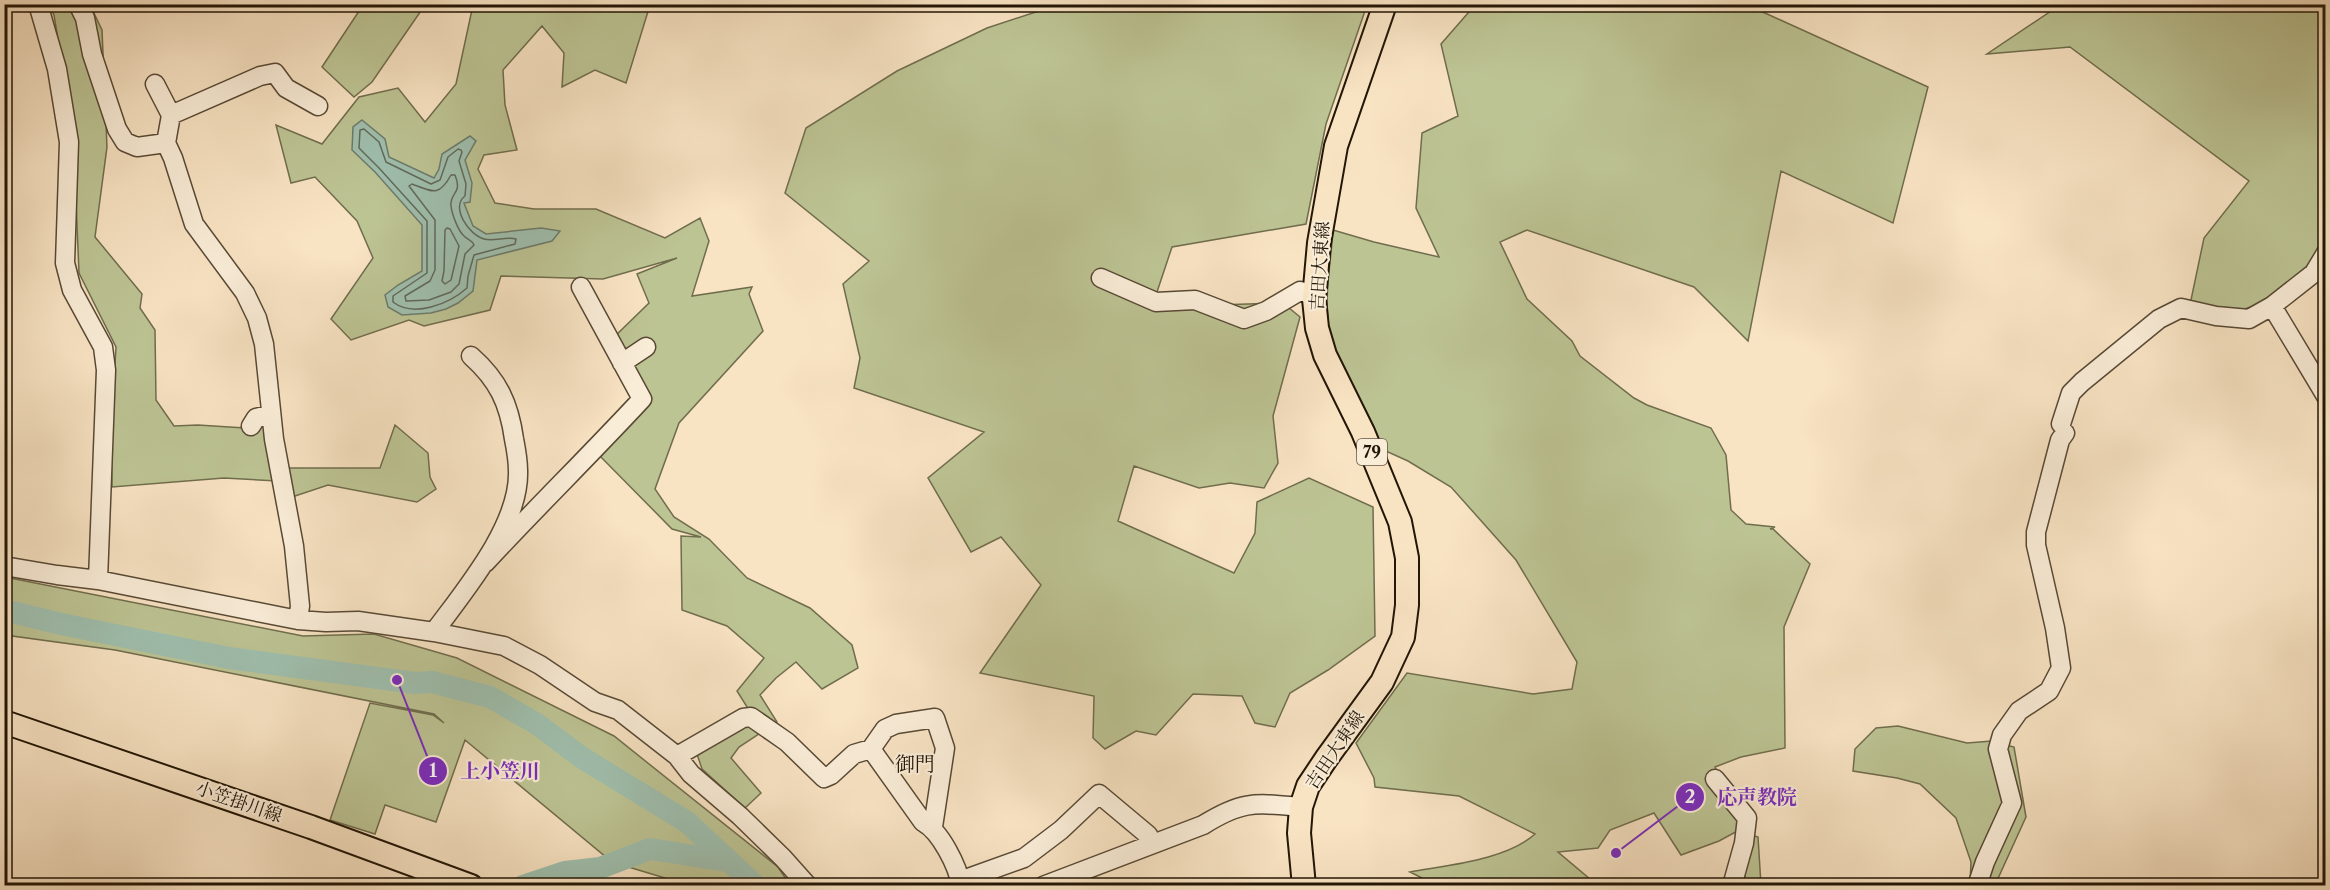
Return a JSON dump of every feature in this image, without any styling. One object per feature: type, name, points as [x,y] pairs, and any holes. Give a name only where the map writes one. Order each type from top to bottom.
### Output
[{"type":"main road","name":"吉田大東線","points":[[1304,885],[1299,833],[1301,807],[1308,786],[1382,682],[1403,637],[1407,605],[1407,558],[1400,522],[1363,432],[1325,355],[1317,328],[1315,295],[1319,243],[1336,146],[1385,4]]},
{"type":"main road","name":"小笠掛川線","points":[[4,722],[300,823],[471,885]]},
{"type":"street","points":[[38,4],[57,69],[69,142],[65,263],[72,290],[103,347],[106,370],[98,580]]},
{"type":"street","points":[[78,4],[85,18],[92,54],[121,136],[125,142],[137,147],[166,143]]},
{"type":"street","points":[[171,115],[261,76],[275,73],[286,88],[318,106]]},
{"type":"street","points":[[155,84],[171,115],[166,143],[194,225],[245,293],[257,318],[264,344],[271,414],[294,546],[300,606],[298,620]]},
{"type":"street","points":[[1977,885],[2012,803],[1998,749],[2002,735],[2019,711],[2049,691],[2061,668],[2055,628],[2036,545],[2036,532],[2071,393],[2159,319],[2181,308],[2216,316],[2249,319],[2272,306],[2314,273],[2325,253]]},
{"type":"street","points":[[1101,278],[1156,302],[1195,300],[1244,320],[1266,311],[1300,291],[1315,295]]},
{"type":"street","points":[[434,632],[485,563],[642,399],[581,287]]},
{"type":"street","points":[[2272,306],[2325,396]]},
{"type":"street","points":[[622,363],[646,347]]},
{"type":"street","points":[[471,356],[487,370],[508,407],[518,472],[514,502],[485,563]]},
{"type":"street","points":[[251,426],[256,418],[271,414]]},
{"type":"street","points":[[4,566],[98,580],[298,620],[358,621],[434,632],[504,646],[540,665],[595,702],[618,710],[677,756],[691,774],[740,816],[808,885]]},
{"type":"street","points":[[677,756],[743,718],[751,717],[787,742],[824,778],[831,775],[854,754],[871,749],[885,729],[896,724],[935,718],[945,748],[933,827]]},
{"type":"street","points":[[871,749],[923,822],[933,827],[948,852],[960,883],[1024,858],[1061,830],[1099,794],[1148,835],[1153,843]]},
{"type":"street","points":[[1715,779],[1747,818],[1744,843],[1732,885]]},
{"type":"street","points":[[1043,885],[1203,825],[1226,811],[1240,806],[1262,803],[1301,807]]},
{"type":"green space","points":[[49,5],[90,5],[102,30],[107,147],[95,237],[142,294],[140,308],[155,330],[156,400],[174,426],[245,428],[268,412],[277,481],[224,478],[112,487],[111,434],[116,347],[79,273],[73,131],[54,15]]},
{"type":"green space","points":[[363,5],[425,5],[372,82],[354,97],[322,67]]},
{"type":"green space","points":[[473,5],[650,5],[626,83],[595,70],[562,87],[564,53],[542,26],[503,70],[505,105],[517,150],[484,155],[478,169],[495,203],[534,209],[596,209],[665,238],[700,218],[709,241],[692,296],[752,287],[749,294],[763,331],[679,423],[655,489],[674,517],[709,539],[747,578],[810,608],[852,645],[858,668],[822,689],[796,662],[760,695],[777,722],[739,747],[731,758],[761,793],[745,808],[702,769],[696,751],[749,710],[737,691],[764,658],[727,626],[682,610],[681,536],[701,537],[672,529],[594,450],[635,400],[608,343],[649,303],[637,274],[677,258],[603,279],[501,276],[490,310],[424,326],[409,320],[351,340],[331,319],[373,258],[357,221],[315,177],[291,183],[276,125],[322,144],[359,97],[398,88],[425,122],[456,84]]},
{"type":"green space","points":[[1057,5],[1367,5],[1326,124],[1306,224],[1172,247],[1152,307],[1283,303],[1300,317],[1273,416],[1278,463],[1264,488],[1230,483],[1199,488],[1134,466],[1118,521],[1234,573],[1255,533],[1257,502],[1309,478],[1373,507],[1375,636],[1328,670],[1290,693],[1275,727],[1255,723],[1242,696],[1193,694],[1156,735],[1136,731],[1105,749],[1093,738],[1094,696],[980,673],[1041,585],[1001,537],[971,552],[928,478],[984,432],[854,388],[860,358],[843,284],[869,261],[785,193],[806,128],[897,71],[987,28]]},
{"type":"green space","points":[[1475,5],[1755,5],[1754,8],[1928,87],[1893,223],[1781,171],[1748,341],[1694,287],[1527,230],[1500,242],[1527,299],[1572,341],[1580,356],[1634,398],[1647,405],[1711,428],[1726,455],[1731,510],[1746,524],[1775,527],[1770,529],[1773,529],[1810,564],[1784,627],[1785,748],[1741,757],[1715,767],[1745,827],[1719,841],[1681,855],[1654,813],[1610,830],[1598,848],[1558,852],[1597,885],[1436,885],[1410,872],[1493,856],[1523,843],[1535,834],[1459,796],[1375,787],[1374,778],[1356,743],[1407,673],[1533,694],[1572,689],[1577,662],[1516,560],[1451,487],[1408,461],[1379,448],[1344,377],[1330,333],[1327,294],[1333,230],[1439,257],[1416,208],[1422,133],[1458,116],[1441,44]]},
{"type":"green space","points":[[2060,5],[2325,5],[2326,238],[2316,264],[2267,301],[2231,314],[2196,309],[2191,300],[2204,238],[2249,181],[2070,47],[1987,54]]},
{"type":"green space","points":[[395,425],[428,453],[430,477],[436,489],[417,502],[328,485],[292,497],[286,468],[380,468]]},
{"type":"green space","points":[[5,577],[303,636],[374,634],[457,658],[614,736],[778,867],[790,885],[688,885],[612,862],[465,740],[436,822],[385,805],[375,834],[330,820],[370,703],[433,715],[444,723],[434,714],[115,650],[5,635]]},
{"type":"green space","points":[[1898,726],[1967,743],[1992,741],[2014,747],[2026,817],[1995,885],[1970,885],[1971,862],[1956,818],[1920,784],[1853,771],[1855,749],[1876,728]]},
{"type":"green space","points":[[1748,834],[1758,837],[1761,885],[1742,886],[1745,876]]},
{"type":"water","points":[[362,120],[385,139],[389,157],[434,178],[439,169],[442,154],[470,136],[476,141],[465,160],[472,183],[470,202],[464,203],[473,226],[486,234],[541,228],[560,231],[552,241],[477,260],[473,291],[458,303],[431,313],[402,315],[388,307],[385,295],[422,271],[422,225],[375,172],[352,150],[353,127]]},
{"type":"waterway","points":[[4,610],[229,658],[415,683],[432,682],[490,697],[537,724],[581,757],[687,822],[756,886]]},
{"type":"waterway","points":[[523,886],[565,872],[600,868],[650,849],[727,861]]},
{"type":"place","name":"上小笠川","points":[[397,680]]},
{"type":"place","name":"応声教院","points":[[1616,853]]},
{"type":"district","name":"御門","points":[[915,764]]}]
